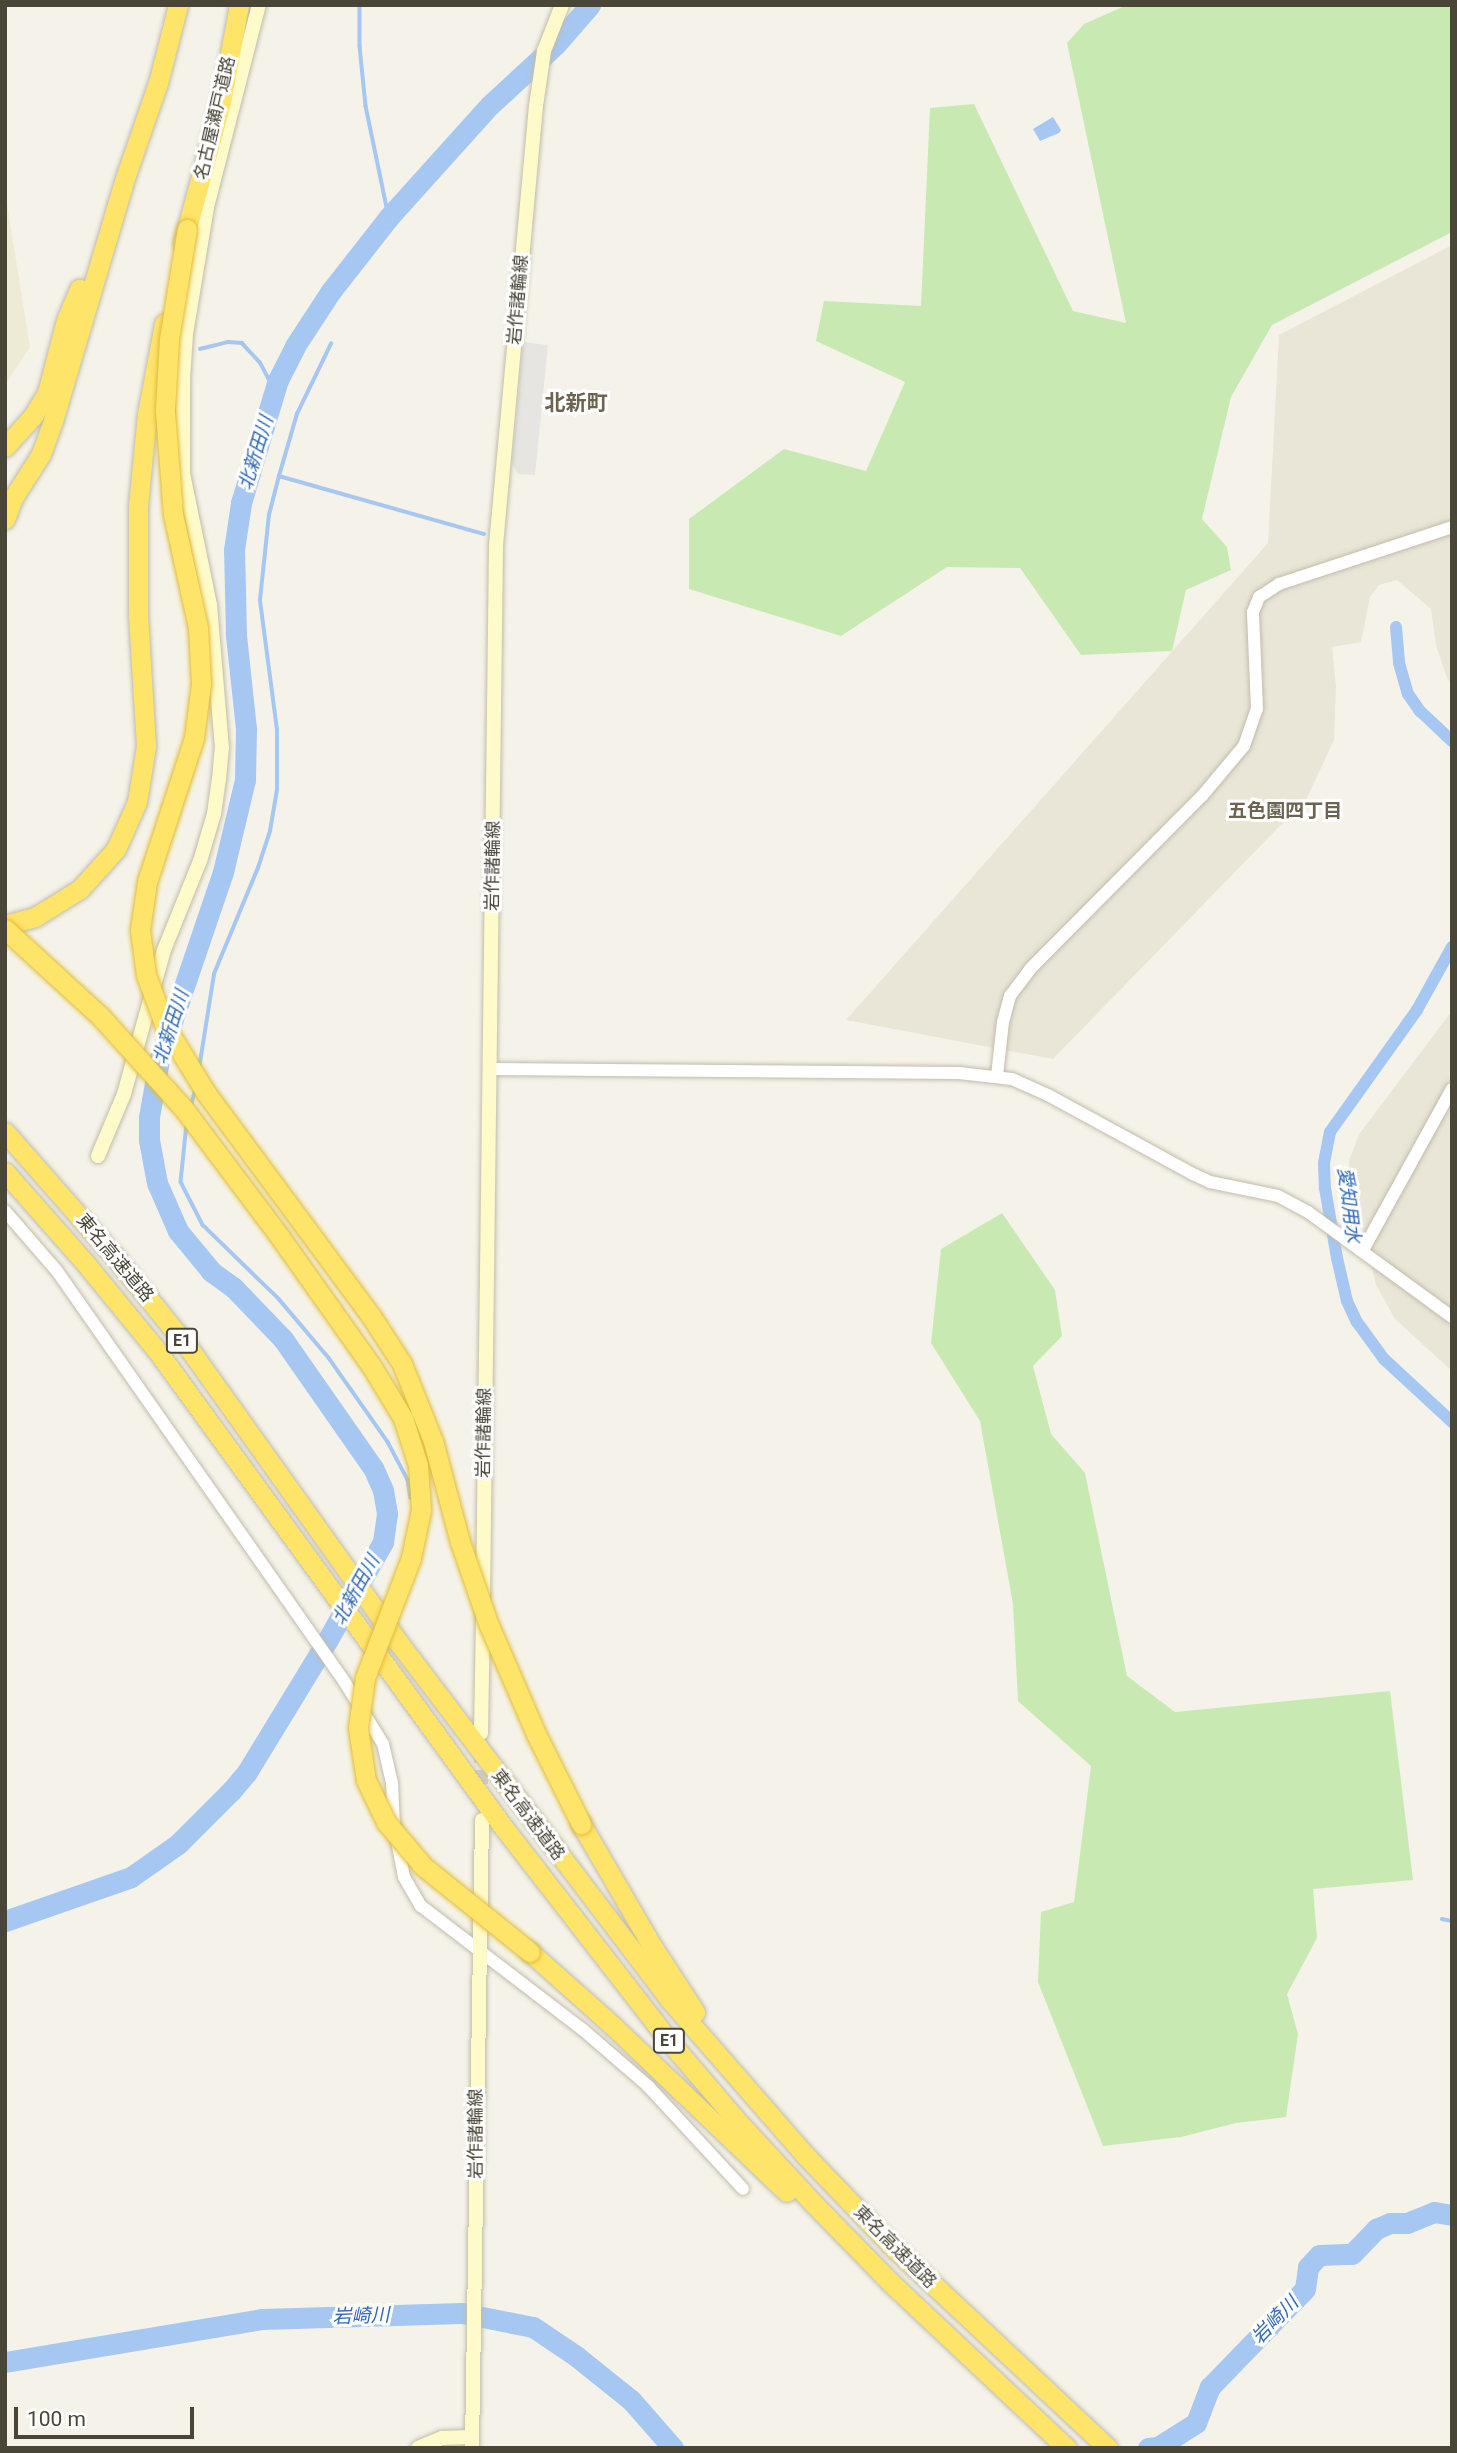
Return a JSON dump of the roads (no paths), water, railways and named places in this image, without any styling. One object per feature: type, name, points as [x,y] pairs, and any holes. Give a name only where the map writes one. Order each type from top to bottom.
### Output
[{"type":"highway","points":[[5,519],[13,498],[41,454],[49,432],[124,181],[158,83],[178,5]]},
{"type":"highway","name":"名古屋瀬戸道路","points":[[187,229],[221,102],[239,5]]},
{"type":"highway","points":[[5,447],[33,416],[47,393],[66,320],[124,181]]},
{"type":"highway","points":[[187,229],[155,369],[142,461],[136,562],[146,746],[136,802],[116,849],[80,889],[35,917],[5,927],[100,1016],[184,1109],[280,1237],[372,1367],[403,1418],[418,1465],[421,1510],[411,1559],[365,1678],[358,1728],[366,1780],[386,1822],[416,1859],[530,1952],[613,2026],[885,2284],[999,2386]]},
{"type":"highway","points":[[187,229],[169,339],[165,411],[169,482],[198,628],[201,684],[199,713],[189,758],[147,882],[141,930],[146,975],[165,1026],[206,1093],[371,1316],[402,1364],[433,1441],[460,1542],[488,1623],[536,1734],[581,1824],[652,1946],[759,2103]]},
{"type":"highway","name":"東名高速道路","points":[[5,1132],[114,1255],[190,1350],[399,1643],[669,1999],[759,2103],[892,2246],[1108,2448]]},
{"type":"highway","name":"東名高速道路","points":[[5,1172],[86,1264],[158,1352],[580,1929],[730,2113],[890,2282],[1067,2448]]},
{"type":"main road","points":[[98,1156],[124,1094],[164,950],[200,860],[214,814],[219,780],[222,748],[210,605],[183,474],[183,379],[186,334],[207,208],[259,5]]},
{"type":"main road","name":"岩作諸輪線","points":[[481,1733],[498,518],[536,107],[544,51],[562,5]]},
{"type":"main road","name":"岩作諸輪線","points":[[472,2443],[482,1820]]},
{"type":"main road","points":[[418,2448],[442,2438],[472,2443]]},
{"type":"street","points":[[997,1076],[1003,1023],[1010,996],[1030,969],[1202,796],[1244,746],[1257,709],[1253,612],[1259,597],[1279,584],[1452,527]]},
{"type":"street","points":[[491,1069],[958,1073],[1012,1079],[1048,1095],[1210,1182],[1278,1196],[1346,1238],[1452,1317]]},
{"type":"street","points":[[1363,1251],[1452,1089]]},
{"type":"street","points":[[5,1211],[57,1271],[344,1681],[383,1744],[392,1783],[394,1825],[408,1888],[438,1921],[582,2029],[648,2086],[743,2189]]},
{"type":"water","points":[[1053,117],[1061,130],[1040,141],[1033,129]]},
{"type":"waterway","points":[[360,5],[360,46],[366,106],[389,217]]},
{"type":"waterway","name":"北新田川","points":[[5,1921],[131,1877],[178,1844],[232,1790],[247,1772],[327,1641],[383,1542],[387,1513],[383,1490],[373,1468],[283,1339],[234,1288],[211,1271],[178,1231],[157,1183],[149,1140],[149,1117],[159,1060],[223,872],[245,780],[246,729],[236,635],[234,550],[241,503],[278,380],[295,346],[331,291],[389,217],[490,105],[556,44],[590,5]]},
{"type":"waterway","points":[[200,349],[228,342],[242,343],[260,362],[275,390]]},
{"type":"waterway","points":[[279,476],[297,414],[331,344]]},
{"type":"waterway","points":[[199,1069],[214,974],[258,868],[270,831],[277,790],[277,730],[260,600],[269,515],[279,476],[484,534]]},
{"type":"waterway","name":"愛知用水","points":[[1396,627],[1399,663],[1408,694],[1420,711],[1452,741]]},
{"type":"waterway","name":"愛知用水","points":[[1452,947],[1417,1010],[1330,1132],[1324,1163],[1325,1188],[1337,1258],[1347,1301],[1357,1322],[1384,1359],[1452,1422]]},
{"type":"waterway","points":[[191,1106],[195,1090]]},
{"type":"waterway","points":[[187,1124],[181,1182],[203,1225],[279,1299],[329,1358],[388,1442],[408,1480],[411,1498]]},
{"type":"waterway","points":[[1442,1919],[1452,1921]]},
{"type":"waterway","name":"岩崎川","points":[[1148,2448],[1158,2447],[1196,2423],[1210,2387],[1305,2289],[1308,2267],[1319,2255],[1352,2254],[1376,2229],[1390,2223],[1407,2223],[1434,2212],[1452,2215]]},
{"type":"waterway","name":"岩崎川","points":[[5,2362],[262,2319],[462,2313],[533,2327],[576,2356],[631,2400],[673,2448]]},
{"type":"tunnel","points":[[481,1749],[481,1799]]},
{"type":"district","name":"北新町","points":[[576,403]]},
{"type":"district","name":"五色園四丁目","points":[[1285,811]]}]
